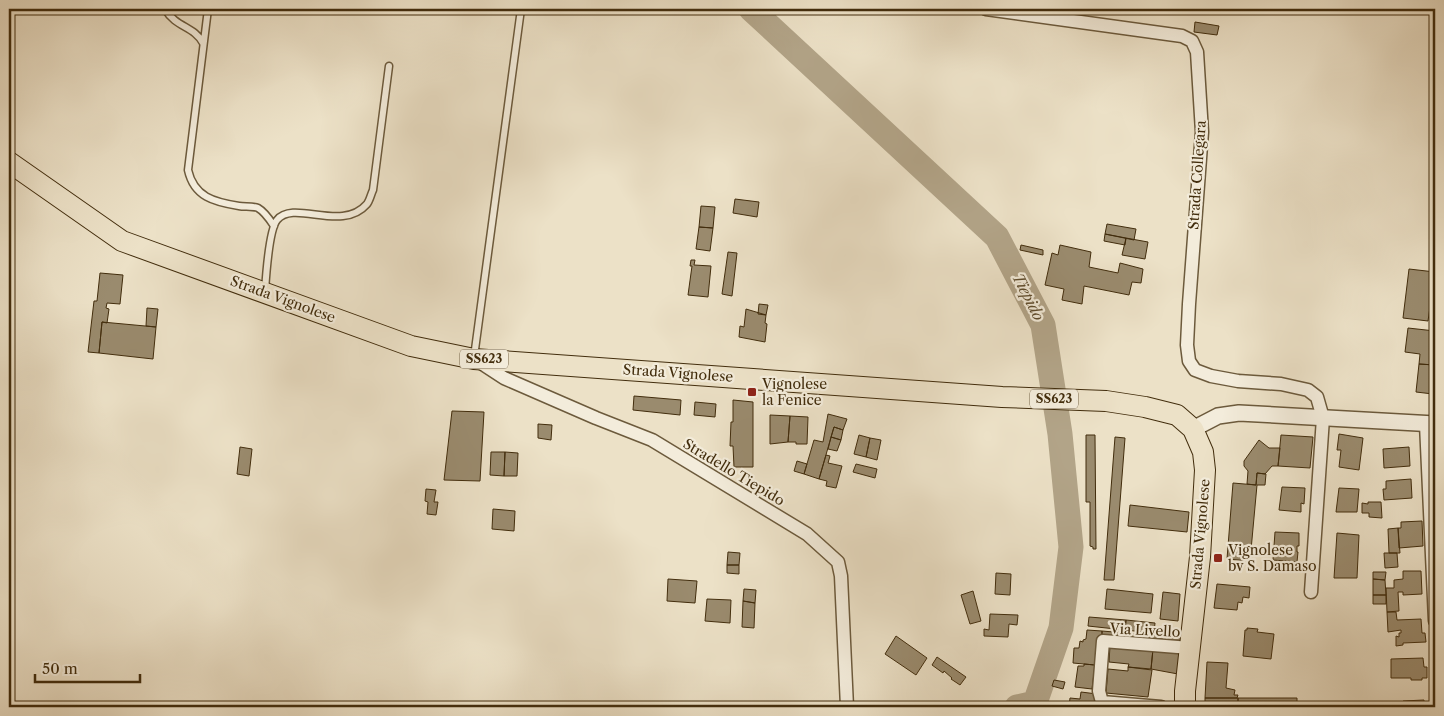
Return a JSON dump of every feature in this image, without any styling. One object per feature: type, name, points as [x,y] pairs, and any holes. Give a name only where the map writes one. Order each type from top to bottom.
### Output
[{"type":"main road","name":"Strada Vignolese","points":[[9,162],[122,241],[411,346],[474,358],[1002,397],[1106,401],[1177,415],[1193,428],[1203,452],[1205,489],[1185,707]]},
{"type":"street","name":"Strada Collegara","points":[[986,9],[1182,36],[1192,41],[1197,52],[1202,132],[1189,304],[1187,345],[1190,361],[1195,370],[1211,376],[1238,381],[1281,384],[1308,390],[1318,397],[1323,418]]},
{"type":"street","name":"Stradello Tiepido","points":[[474,358],[504,378],[652,440],[807,534],[822,546],[838,562],[841,576],[847,707]]},
{"type":"street","points":[[1193,428],[1218,416],[1232,413],[1430,424],[1435,621]]},
{"type":"street","points":[[1311,592],[1323,418]]},
{"type":"street","name":"Via Livello","points":[[1102,704],[1099,691],[1104,641],[1190,648]]},
{"type":"street","points":[[1102,704],[1161,707]]},
{"type":"lane","points":[[165,9],[176,23],[198,35],[203,44]]},
{"type":"lane","points":[[208,9],[188,170],[190,181],[196,190],[205,196],[218,201],[258,208],[267,215],[274,226]]},
{"type":"lane","points":[[474,358],[520,9]]},
{"type":"lane","points":[[264,292],[274,226],[277,220],[286,213],[333,217],[346,216],[357,212],[367,203],[373,190],[389,66]]},
{"type":"building","points":[[1195,22],[1219,26],[1217,35],[1194,32]]},
{"type":"building","points":[[735,199],[759,202],[757,217],[733,213]]},
{"type":"building","points":[[701,206],[715,207],[713,228],[699,227]]},
{"type":"building","points":[[1107,224],[1136,229],[1134,240],[1105,234]]},
{"type":"building","points":[[699,227],[713,228],[710,251],[696,249]]},
{"type":"building","points":[[1105,234],[1126,238],[1125,245],[1104,241]]},
{"type":"building","points":[[1126,238],[1148,242],[1145,259],[1122,255]]},
{"type":"building","points":[[1021,245],[1043,250],[1043,255],[1020,250]]},
{"type":"building","points":[[1060,245],[1091,252],[1089,267],[1118,273],[1120,263],[1143,269],[1141,283],[1132,282],[1129,295],[1084,286],[1082,304],[1062,300],[1064,289],[1045,285],[1052,253],[1058,255]]},
{"type":"building","points":[[728,252],[737,253],[732,296],[722,294]]},
{"type":"building","points":[[691,260],[695,260],[694,265],[711,266],[708,297],[688,295],[692,266],[690,266]]},
{"type":"building","points":[[1409,269],[1435,272],[1428,321],[1403,318]]},
{"type":"building","points":[[100,273],[123,275],[120,304],[107,303],[106,308],[109,309],[107,323],[102,322],[99,353],[88,352],[94,301],[97,301]]},
{"type":"building","points":[[759,304],[768,305],[766,315],[758,314]]},
{"type":"building","points":[[147,308],[158,309],[156,327],[146,326]]},
{"type":"building","points":[[746,309],[766,315],[765,342],[739,337],[740,326],[744,327]]},
{"type":"building","points":[[102,322],[156,327],[153,359],[99,353]]},
{"type":"building","points":[[1408,328],[1435,331],[1435,365],[1419,364],[1420,354],[1405,352]]},
{"type":"building","points":[[1419,364],[1435,365],[1433,394],[1416,392]]},
{"type":"building","points":[[634,396],[681,400],[680,415],[633,410]]},
{"type":"building","points":[[733,400],[753,402],[753,467],[734,467],[733,446],[730,446]]},
{"type":"building","points":[[695,402],[716,404],[715,417],[694,415]]},
{"type":"building","points":[[452,411],[484,412],[480,481],[444,480]]},
{"type":"building","points":[[828,414],[847,419],[843,430],[834,427],[819,479],[804,474],[814,440],[823,442]]},
{"type":"building","points":[[770,415],[790,416],[788,442],[770,444]]},
{"type":"building","points":[[790,416],[808,417],[807,444],[788,442]]},
{"type":"building","points":[[538,424],[552,425],[551,440],[538,438]]},
{"type":"building","points":[[834,427],[843,430],[841,440],[831,437]]},
{"type":"building","points":[[1339,434],[1363,438],[1359,470],[1339,467],[1341,450],[1337,450]]},
{"type":"building","points":[[859,435],[870,438],[866,457],[854,454]]},
{"type":"building","points":[[1086,435],[1095,435],[1096,549],[1090,546],[1090,502],[1086,502]]},
{"type":"building","points":[[1281,435],[1313,437],[1310,468],[1278,466]]},
{"type":"building","points":[[831,437],[841,440],[837,451],[828,449]]},
{"type":"building","points":[[1115,437],[1125,438],[1114,580],[1104,580]]},
{"type":"building","points":[[870,438],[881,440],[877,460],[866,457]]},
{"type":"building","points":[[1259,440],[1269,448],[1280,448],[1278,466],[1272,466],[1265,474],[1257,473],[1256,485],[1247,484],[1248,471],[1244,466],[1244,461]]},
{"type":"building","points":[[240,447],[252,449],[249,476],[237,474]]},
{"type":"building","points":[[1409,447],[1410,466],[1384,468],[1383,449]]},
{"type":"building","points":[[491,452],[505,452],[504,476],[490,475]]},
{"type":"building","points":[[505,452],[518,453],[517,476],[504,476]]},
{"type":"building","points":[[826,455],[830,456],[828,463],[842,466],[836,488],[826,486],[827,481],[819,479]]},
{"type":"building","points":[[797,461],[807,464],[804,474],[794,471]]},
{"type":"building","points":[[856,464],[877,469],[875,478],[853,472]]},
{"type":"building","points":[[1257,473],[1266,474],[1265,485],[1257,485],[1250,561],[1227,559],[1233,483],[1256,485]]},
{"type":"building","points":[[1411,479],[1412,498],[1384,500],[1383,489],[1386,489],[1386,481]]},
{"type":"building","points":[[1282,487],[1305,488],[1304,504],[1301,503],[1301,512],[1279,510]]},
{"type":"building","points":[[1339,488],[1359,489],[1357,512],[1336,512]]},
{"type":"building","points":[[426,489],[436,490],[434,502],[438,502],[436,515],[427,514]]},
{"type":"building","points":[[1368,502],[1381,502],[1382,518],[1369,517],[1369,513],[1362,513],[1362,503],[1368,504]]},
{"type":"building","points":[[1130,505],[1189,512],[1187,532],[1128,526]]},
{"type":"building","points":[[493,509],[515,511],[514,531],[492,529]]},
{"type":"building","points":[[1422,521],[1423,546],[1399,548],[1398,528],[1401,528],[1401,522]]},
{"type":"building","points":[[1398,528],[1400,553],[1389,553],[1388,529]]},
{"type":"building","points":[[1275,532],[1299,533],[1297,562],[1273,560]]},
{"type":"building","points":[[1337,533],[1359,535],[1357,578],[1334,578]]},
{"type":"building","points":[[728,552],[740,553],[739,565],[727,565]]},
{"type":"building","points":[[1384,553],[1397,553],[1398,567],[1385,568]]},
{"type":"building","points":[[727,565],[739,565],[739,574],[727,573]]},
{"type":"building","points":[[1403,571],[1421,571],[1422,594],[1403,595],[1403,592],[1398,592],[1399,611],[1387,612],[1386,588],[1394,588],[1394,580],[1403,579]]},
{"type":"building","points":[[1373,572],[1386,572],[1385,580],[1373,579]]},
{"type":"building","points":[[996,573],[1011,574],[1010,595],[995,594]]},
{"type":"building","points":[[668,579],[697,581],[695,603],[667,601]]},
{"type":"building","points":[[1373,579],[1385,580],[1386,595],[1373,595]]},
{"type":"building","points":[[1217,584],[1250,587],[1249,598],[1243,597],[1242,603],[1238,602],[1237,610],[1214,608]]},
{"type":"building","points":[[744,589],[756,590],[755,603],[743,601]]},
{"type":"building","points":[[1107,589],[1153,594],[1151,613],[1105,609]]},
{"type":"building","points":[[973,591],[981,621],[970,624],[961,595]]},
{"type":"building","points":[[1163,592],[1180,594],[1178,621],[1160,619]]},
{"type":"building","points":[[1373,595],[1386,595],[1386,604],[1373,604]]},
{"type":"building","points":[[707,599],[731,600],[730,623],[705,621]]},
{"type":"building","points":[[743,601],[755,603],[754,628],[742,627]]},
{"type":"building","points":[[1387,612],[1396,612],[1397,620],[1421,619],[1422,633],[1425,633],[1426,642],[1403,643],[1403,645],[1396,646],[1396,636],[1399,637],[1401,630],[1388,632]]},
{"type":"building","points":[[990,614],[1018,615],[1017,625],[1009,624],[1008,637],[984,636],[984,629],[989,630]]},
{"type":"building","points":[[1089,617],[1126,620],[1125,630],[1088,626]]},
{"type":"building","points":[[1126,620],[1155,623],[1154,633],[1125,630]]},
{"type":"building","points":[[1247,628],[1258,629],[1257,632],[1274,634],[1271,659],[1243,656],[1245,630]]},
{"type":"building","points":[[1087,630],[1102,631],[1102,636],[1098,636],[1095,665],[1073,663],[1074,648],[1079,648],[1080,641],[1083,642],[1086,639]]},
{"type":"building","points":[[1102,631],[1149,635],[1148,640],[1102,636]]},
{"type":"building","points":[[1149,635],[1181,637],[1180,643],[1148,640]]},
{"type":"building","points":[[896,636],[927,658],[916,675],[885,654]]},
{"type":"building","points":[[1110,646],[1153,649],[1151,669],[1128,667],[1129,664],[1109,662]]},
{"type":"building","points":[[1153,649],[1179,652],[1178,674],[1151,669]]},
{"type":"building","points":[[937,657],[966,677],[960,685],[944,671],[943,673],[932,665]]},
{"type":"building","points":[[1423,658],[1424,667],[1427,667],[1427,678],[1411,680],[1411,678],[1391,678],[1391,659]]},
{"type":"building","points":[[1207,662],[1228,663],[1226,688],[1235,690],[1234,695],[1238,695],[1237,698],[1205,698]]},
{"type":"building","points":[[1084,664],[1095,665],[1092,689],[1075,687],[1078,666],[1084,666]]},
{"type":"building","points":[[1128,667],[1152,670],[1148,697],[1106,693],[1108,669],[1128,671]]},
{"type":"building","points":[[1054,680],[1065,682],[1063,689],[1052,686]]},
{"type":"building","points":[[1081,692],[1097,694],[1096,707],[1069,707],[1070,698],[1080,699]]},
{"type":"building","points":[[1205,698],[1238,698],[1238,707],[1205,707]]},
{"type":"building","points":[[1238,698],[1297,698],[1297,707],[1238,707]]},
{"type":"building","points":[[1424,700],[1424,707],[1403,707],[1403,701]]},
{"type":"waterway","name":"Tiepido","points":[[751,9],[997,237],[1043,325],[1060,434],[1071,547],[1061,628],[1035,703],[1017,707]]},
{"type":"place","name":"Vignolese la Fenice","points":[[752,392]]},
{"type":"place","name":"Vignolese bv S. Damaso","points":[[1218,558]]}]
